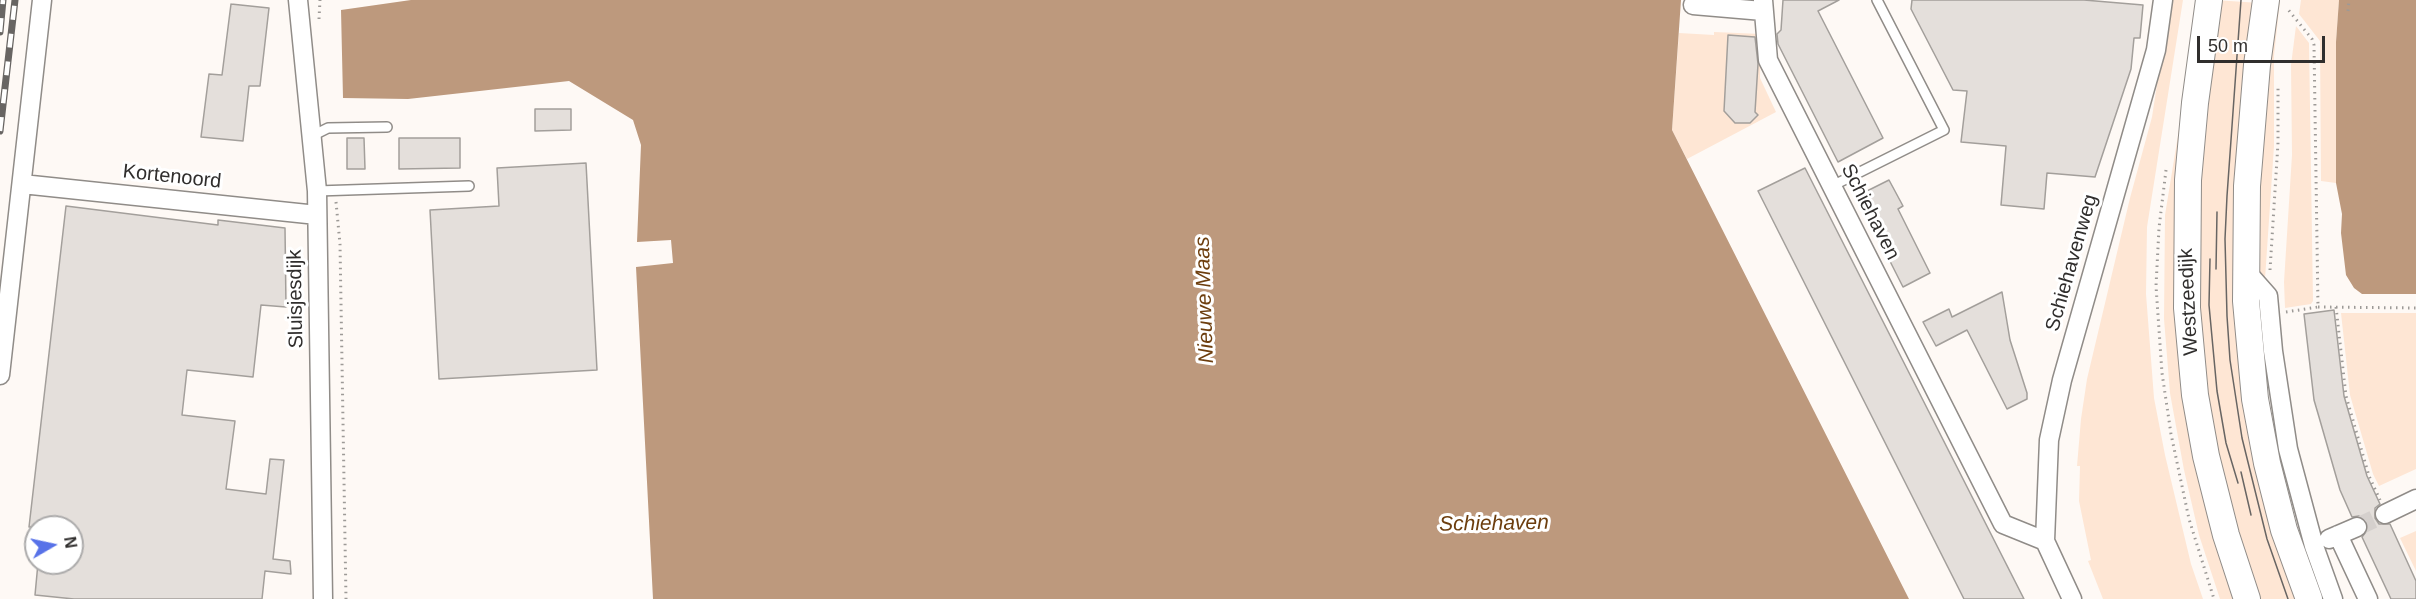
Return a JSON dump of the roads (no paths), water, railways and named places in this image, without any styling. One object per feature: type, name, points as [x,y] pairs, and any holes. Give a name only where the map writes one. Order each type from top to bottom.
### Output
[{"type":"main road","name":"Westzeedijk","points":[[2209,0],[2195,103],[2188,180],[2187,308],[2195,395],[2206,456],[2226,535],[2247,599]]},
{"type":"main road","points":[[2278,6],[2257,65],[2249,154],[2245,270],[2255,399],[2267,463],[2284,530],[2309,599]]},
{"type":"street","points":[[0,375],[42,0]]},
{"type":"street","name":"Sluisjesdijk","points":[[298,0],[317,191],[323,599]]},
{"type":"street","name":"Schiehavenweg","points":[[2045,541],[2049,440],[2062,380],[2156,51],[2163,0]]},
{"type":"street","points":[[1693,5],[1763,6]]},
{"type":"street","name":"Schiehaven","points":[[1763,6],[1768,60],[2003,524],[2045,541]]},
{"type":"street","name":"Kortenoord","points":[[22,184],[317,214]]},
{"type":"street","points":[[2245,270],[2268,296],[2288,449],[2314,546],[2333,599]]},
{"type":"street","points":[[2386,514],[2416,499]]},
{"type":"street","points":[[2314,546],[2357,527]]},
{"type":"street","points":[[2338,535],[2368,599]]},
{"type":"street","points":[[2045,541],[2072,599]]},
{"type":"lane","points":[[1832,186],[1944,130],[1877,0]]},
{"type":"lane","points":[[312,136],[328,128],[387,127]]},
{"type":"lane","points":[[317,191],[469,186]]},
{"type":"water","name":"Nieuwe Maas","points":[[411,0],[1681,0],[1672,130],[1909,599],[653,599],[636,267],[673,263],[671,240],[637,242],[641,145],[633,120],[569,81],[408,99],[343,98],[341,10]]},
{"type":"water","points":[[2339,0],[2416,0],[2416,294],[2362,294],[2354,288],[2346,275],[2341,233],[2342,214],[2336,183],[2336,42]]},
{"type":"tunnel","points":[[2357,527],[2385,514]]},
{"type":"tram line","points":[[2241,0],[2225,239],[2230,360],[2242,438],[2267,539],[2288,599]]},
{"type":"tram line","points":[[2216,269],[2217,212]]},
{"type":"tram line","points":[[2210,259],[2209,305],[2217,391],[2226,443],[2238,483]]},
{"type":"tram line","points":[[2241,472],[2251,515]]},
{"type":"railway","points":[[0,32],[3,0]]},
{"type":"railway","points":[[0,131],[15,0]]}]
